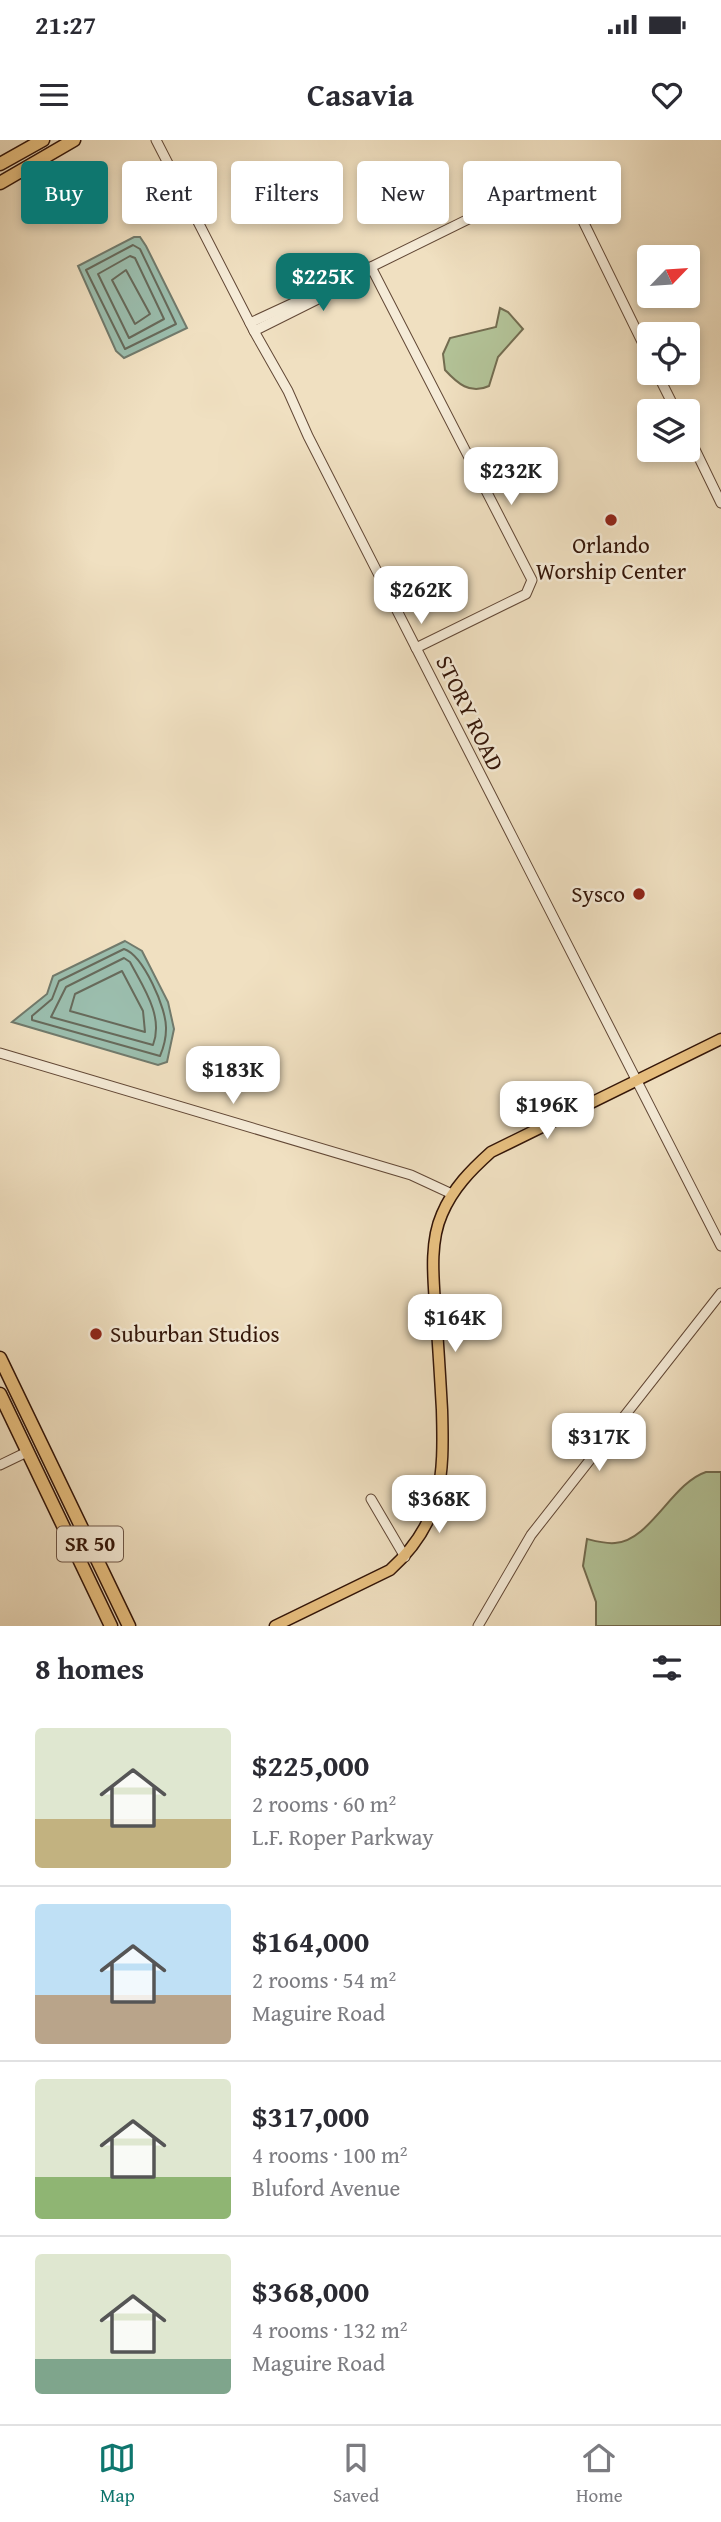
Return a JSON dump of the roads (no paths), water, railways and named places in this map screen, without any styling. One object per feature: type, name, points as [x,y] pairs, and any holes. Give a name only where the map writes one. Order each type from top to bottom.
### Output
[{"type":"highway","points":[[0,164],[43,140]]},
{"type":"highway","points":[[0,183],[74,140]]},
{"type":"highway","name":"SR 50","points":[[0,1358],[129,1626]]},
{"type":"highway","points":[[0,1392],[13,1384]]},
{"type":"highway","name":"SR 50","points":[[0,1392],[111,1626]]},
{"type":"highway","points":[[70,1542],[83,1559],[105,1575]]},
{"type":"main road","points":[[275,1626],[390,1570],[405,1557],[434,1511],[442,1480],[440,1356],[433,1272],[440,1216],[452,1194],[469,1172],[491,1152],[721,1039]]},
{"type":"street","name":"STORY ROAD","points":[[156,140],[288,391],[307,436],[720,1242]]},
{"type":"street","points":[[252,327],[360,278],[371,267],[560,174],[637,331]]},
{"type":"street","points":[[371,267],[531,580],[526,594],[416,648]]},
{"type":"street","points":[[700,460],[721,503]]},
{"type":"street","points":[[0,1053],[411,1175],[452,1194]]},
{"type":"street","points":[[480,1624],[531,1535],[721,1293]]},
{"type":"street","points":[[0,1465],[27,1452]]},
{"type":"street","points":[[371,1499],[405,1557]]},
{"type":"water","points":[[134,237],[140,237],[146,246],[187,328],[124,358],[116,351],[78,266]]},
{"type":"water","points":[[125,941],[142,951],[168,1002],[174,1029],[167,1062],[158,1065],[12,1022],[47,994],[53,976]]},
{"type":"place","name":"Orlando Worship Center","points":[[611,520]]},
{"type":"place","name":"Sysco","points":[[639,894]]},
{"type":"place","name":"Suburban Studios","points":[[96,1334]]}]
